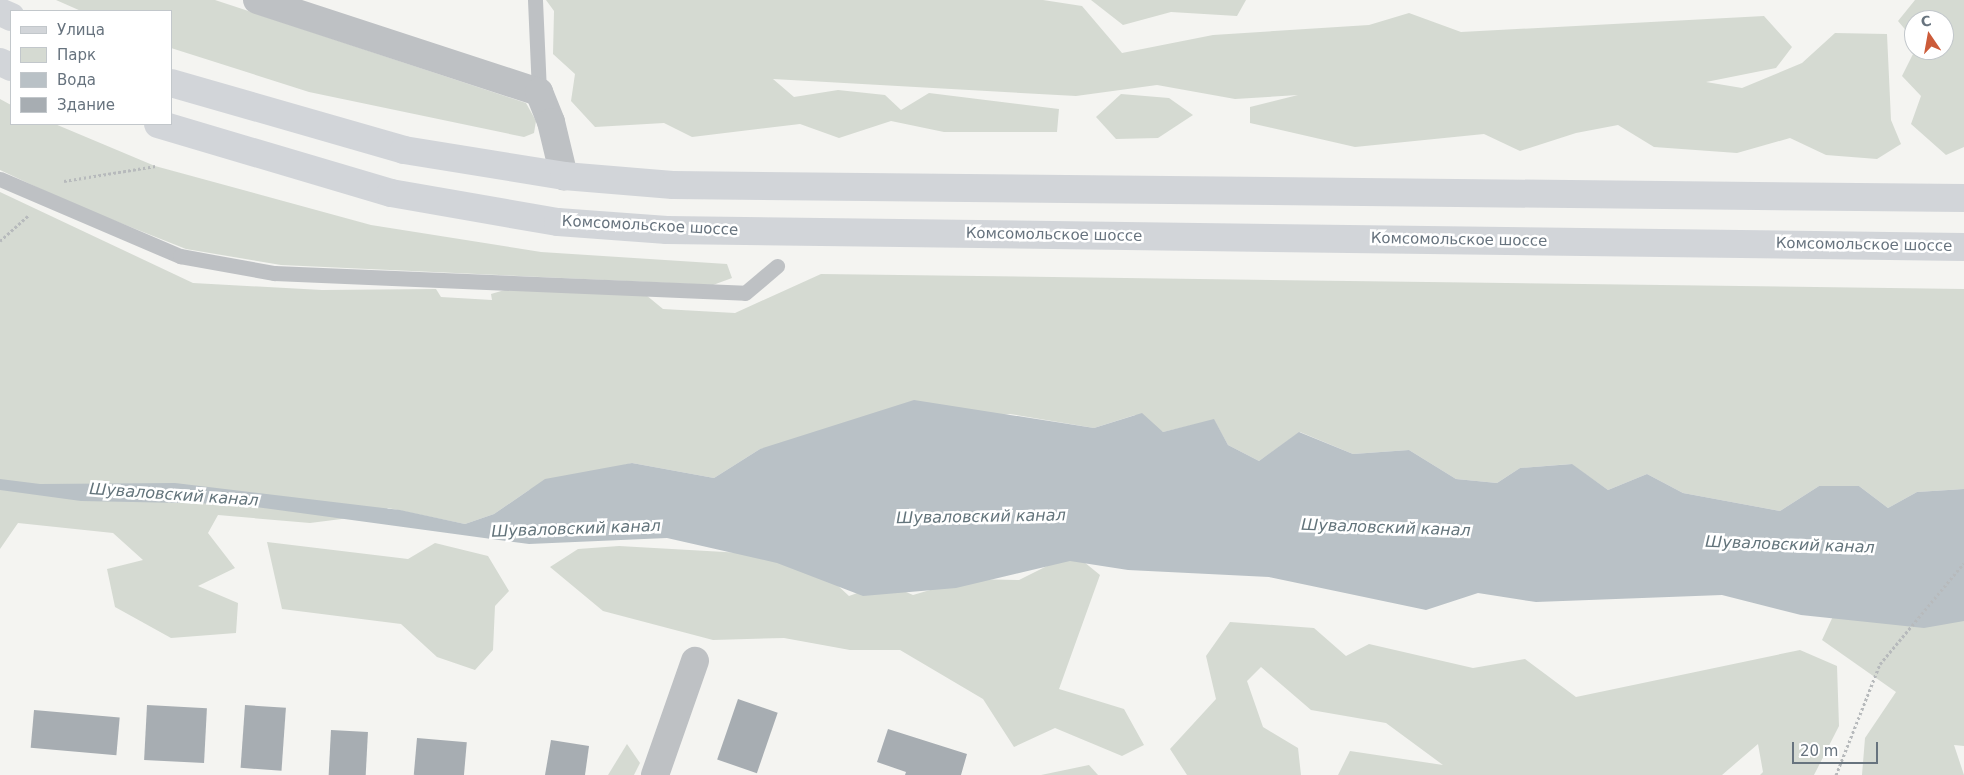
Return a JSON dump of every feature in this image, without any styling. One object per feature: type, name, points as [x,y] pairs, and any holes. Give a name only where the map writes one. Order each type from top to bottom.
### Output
[{"type":"main road","points":[[172,83],[404,150],[564,176],[673,185],[1964,198]]},
{"type":"main road","name":"Комсомольское шоссе","points":[[161,125],[391,193],[558,222],[667,230],[1964,247]]},
{"type":"street","points":[[257,0],[539,92],[551,122],[564,176]]},
{"type":"street","points":[[655,775],[695,661]]},
{"type":"lane","points":[[535,0],[539,92]]},
{"type":"lane","points":[[0,179],[180,256],[274,274],[745,292],[777,266]]},
{"type":"path","points":[[1836,775],[1880,664],[1964,563]]},
{"type":"green space","points":[[56,0],[215,0],[526,103],[536,121],[534,133],[524,137],[309,92],[172,48],[172,10],[79,10]]},
{"type":"green space","points":[[546,0],[1043,0],[1082,6],[1122,53],[1213,35],[1369,25],[1409,13],[1461,32],[1764,16],[1792,47],[1776,68],[1706,82],[1742,88],[1802,63],[1835,33],[1887,34],[1891,120],[1901,144],[1877,159],[1826,155],[1790,138],[1737,153],[1654,147],[1618,125],[1576,133],[1520,151],[1484,134],[1355,147],[1250,123],[1250,107],[1298,95],[1235,99],[1157,85],[1076,96],[773,79],[794,97],[838,90],[885,95],[901,110],[929,93],[1059,109],[1057,132],[944,132],[891,121],[839,138],[800,124],[692,137],[664,123],[595,127],[571,101],[575,74],[553,54],[554,11]]},
{"type":"green space","points":[[1091,0],[1246,0],[1237,16],[1171,12],[1123,25]]},
{"type":"green space","points":[[1915,0],[1964,0],[1964,147],[1946,155],[1911,124],[1921,96],[1902,76],[1910,60],[1954,60],[1954,10],[1907,10]]},
{"type":"green space","points":[[1904,14],[1904,28],[1898,21]]},
{"type":"green space","points":[[1121,94],[1169,98],[1193,115],[1158,138],[1116,139],[1096,117]]},
{"type":"green space","points":[[0,99],[10,104],[10,125],[57,125],[155,166],[371,225],[541,252],[727,264],[732,278],[713,285],[281,265],[186,249],[75,205],[0,170]]},
{"type":"green space","points":[[0,192],[193,283],[322,290],[436,289],[441,297],[492,300],[491,294],[508,289],[646,295],[663,309],[735,313],[821,274],[1964,289],[1964,489],[1917,492],[1888,508],[1859,486],[1819,486],[1780,511],[1683,493],[1647,474],[1608,490],[1571,464],[1520,468],[1497,483],[1456,479],[1409,450],[1353,454],[1300,432],[1259,461],[1228,445],[1214,420],[1163,432],[1135,415],[1094,428],[1010,414],[760,449],[714,478],[632,463],[529,490],[494,514],[465,524],[388,508],[381,514],[310,523],[218,515],[208,533],[235,568],[198,586],[238,603],[236,633],[171,638],[115,607],[107,569],[143,560],[113,533],[18,523],[0,549]]},
{"type":"green space","points":[[267,542],[408,559],[435,543],[488,556],[509,591],[495,606],[493,650],[475,670],[437,657],[401,624],[282,609]]},
{"type":"green space","points":[[619,546],[760,554],[820,569],[849,596],[885,583],[913,595],[968,579],[1019,580],[1073,553],[1100,575],[1059,689],[1124,709],[1144,745],[1122,756],[1055,728],[1014,747],[983,699],[900,650],[850,650],[784,638],[713,640],[603,611],[550,567],[578,549]]},
{"type":"green space","points":[[1964,601],[1964,746],[1954,745],[1964,775],[1862,775],[1865,738],[1896,692],[1822,640],[1835,612]]},
{"type":"green space","points":[[1230,622],[1314,628],[1346,656],[1369,644],[1473,668],[1525,659],[1576,697],[1800,650],[1837,666],[1839,726],[1814,775],[1760,775],[1763,772],[1758,744],[1722,775],[1338,775],[1350,751],[1443,765],[1386,723],[1311,710],[1261,667],[1247,681],[1263,727],[1298,748],[1301,775],[1187,775],[1170,749],[1216,699],[1206,656]]},
{"type":"green space","points":[[627,744],[640,763],[634,775],[608,775]]},
{"type":"green space","points":[[1089,765],[1098,775],[1041,775]]},
{"type":"water","name":"Шуваловский канал","points":[[914,400],[1094,428],[1142,413],[1163,432],[1214,419],[1228,445],[1259,461],[1299,432],[1353,454],[1409,450],[1456,479],[1497,483],[1520,468],[1572,464],[1608,490],[1647,474],[1683,493],[1780,511],[1819,486],[1859,486],[1888,508],[1917,492],[1964,489],[1964,621],[1924,628],[1801,615],[1722,595],[1536,602],[1478,593],[1426,610],[1269,577],[1128,570],[1070,561],[956,588],[863,596],[777,563],[667,538],[529,544],[234,504],[81,501],[0,490],[0,479],[40,484],[175,483],[400,510],[465,524],[494,514],[545,479],[632,463],[714,478],[760,449]]},
{"type":"building","points":[[738,699],[778,713],[757,773],[717,760]]},
{"type":"building","points":[[147,705],[207,708],[204,763],[144,760]]},
{"type":"building","points":[[245,705],[286,708],[282,771],[241,768]]},
{"type":"building","points":[[34,710],[120,717],[116,755],[31,748]]},
{"type":"building","points":[[888,729],[967,754],[961,775],[905,775],[906,772],[877,762]]},
{"type":"building","points":[[331,730],[368,732],[366,775],[329,775]]},
{"type":"building","points":[[417,738],[467,742],[464,775],[414,775]]},
{"type":"building","points":[[551,740],[589,746],[585,775],[545,775]]}]
